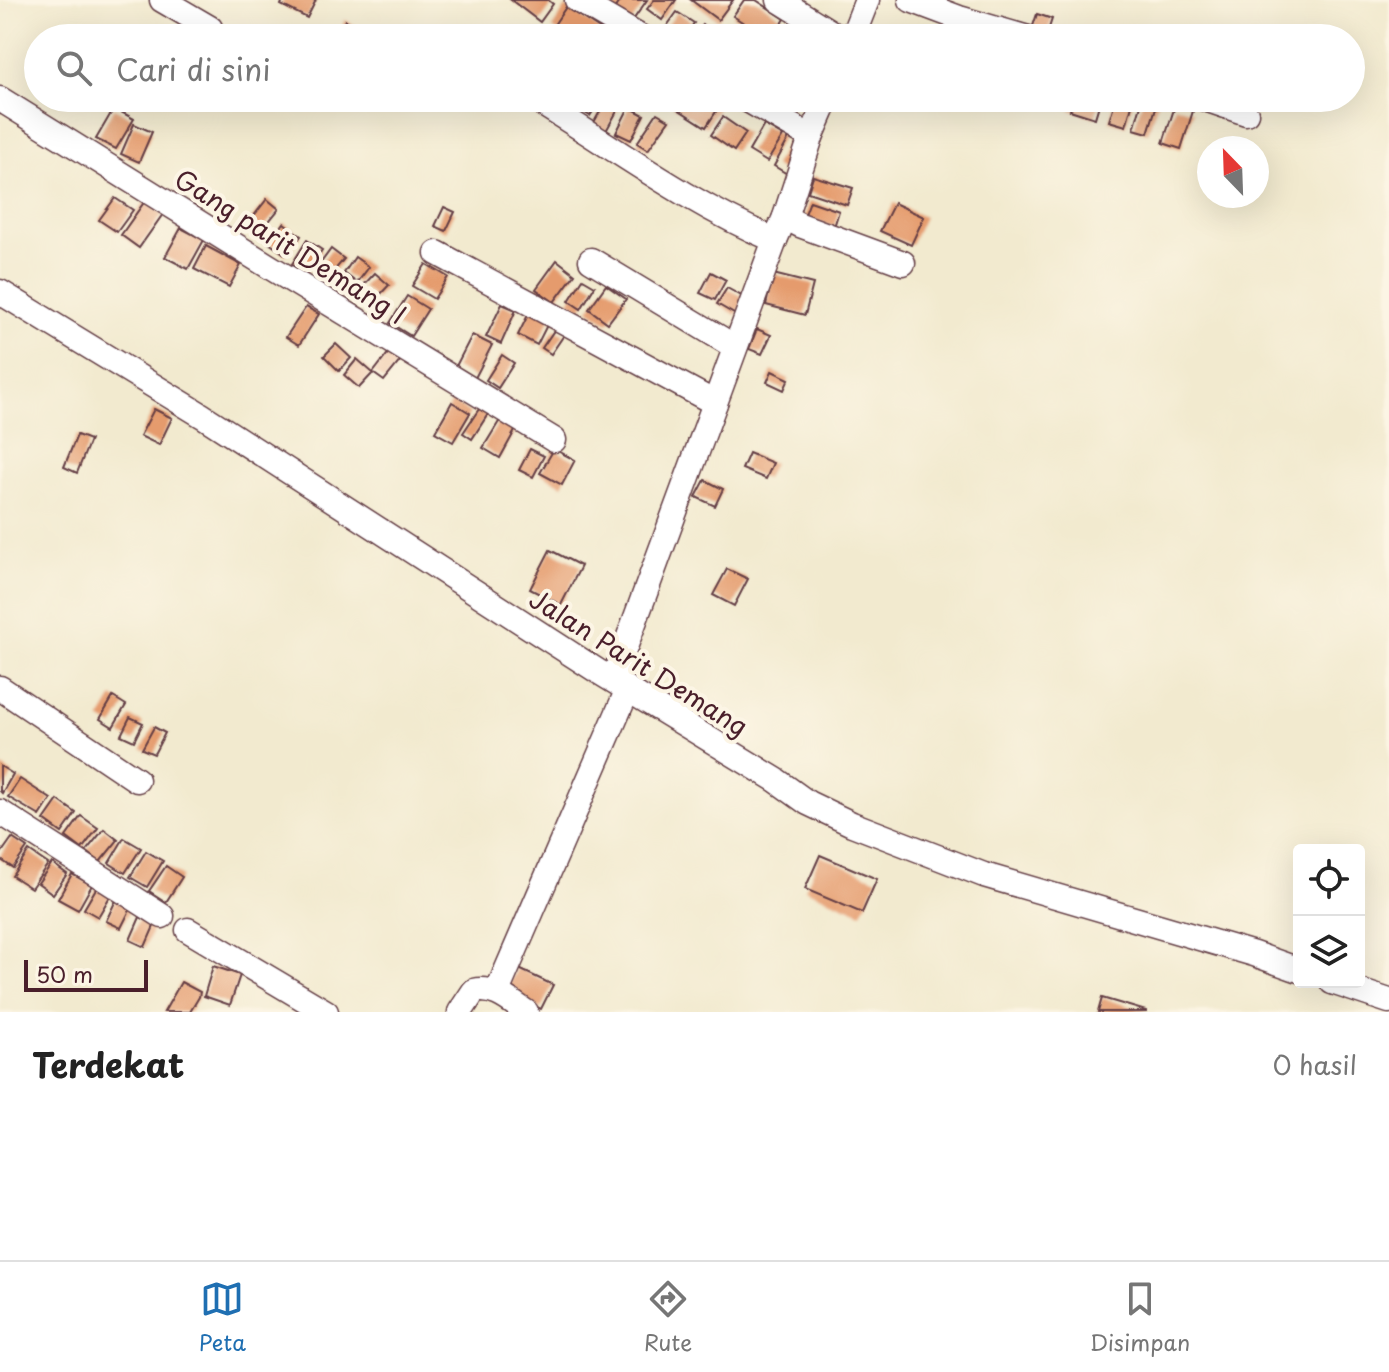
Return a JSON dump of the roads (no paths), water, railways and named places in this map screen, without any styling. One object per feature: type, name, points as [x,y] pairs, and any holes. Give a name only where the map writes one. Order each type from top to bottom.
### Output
[{"type":"street","points":[[162,0],[203,24]]},
{"type":"street","points":[[577,0],[618,24]]},
{"type":"street","points":[[779,0],[818,24]]},
{"type":"street","points":[[858,24],[867,0]]},
{"type":"street","points":[[911,0],[980,24]]},
{"type":"street","name":"Gang parit Demang I","points":[[0,99],[554,440]]},
{"type":"street","points":[[555,112],[694,199],[775,240]]},
{"type":"street","points":[[768,112],[811,137]]},
{"type":"street","points":[[497,992],[620,685],[715,403],[822,112]]},
{"type":"street","points":[[785,217],[903,263]]},
{"type":"street","points":[[437,253],[715,403]]},
{"type":"street","points":[[591,260],[735,347]]},
{"type":"street","name":"Jalan Parit Demang","points":[[0,292],[203,416],[808,803],[852,824],[984,875],[1293,968]]},
{"type":"street","points":[[0,688],[137,780]]},
{"type":"street","points":[[0,812],[162,916]]},
{"type":"street","points":[[188,930],[326,1012]]},
{"type":"street","points":[[1350,988],[1389,1001]]},
{"type":"street","points":[[460,1012],[474,991],[482,989],[497,992],[526,1012]]}]
